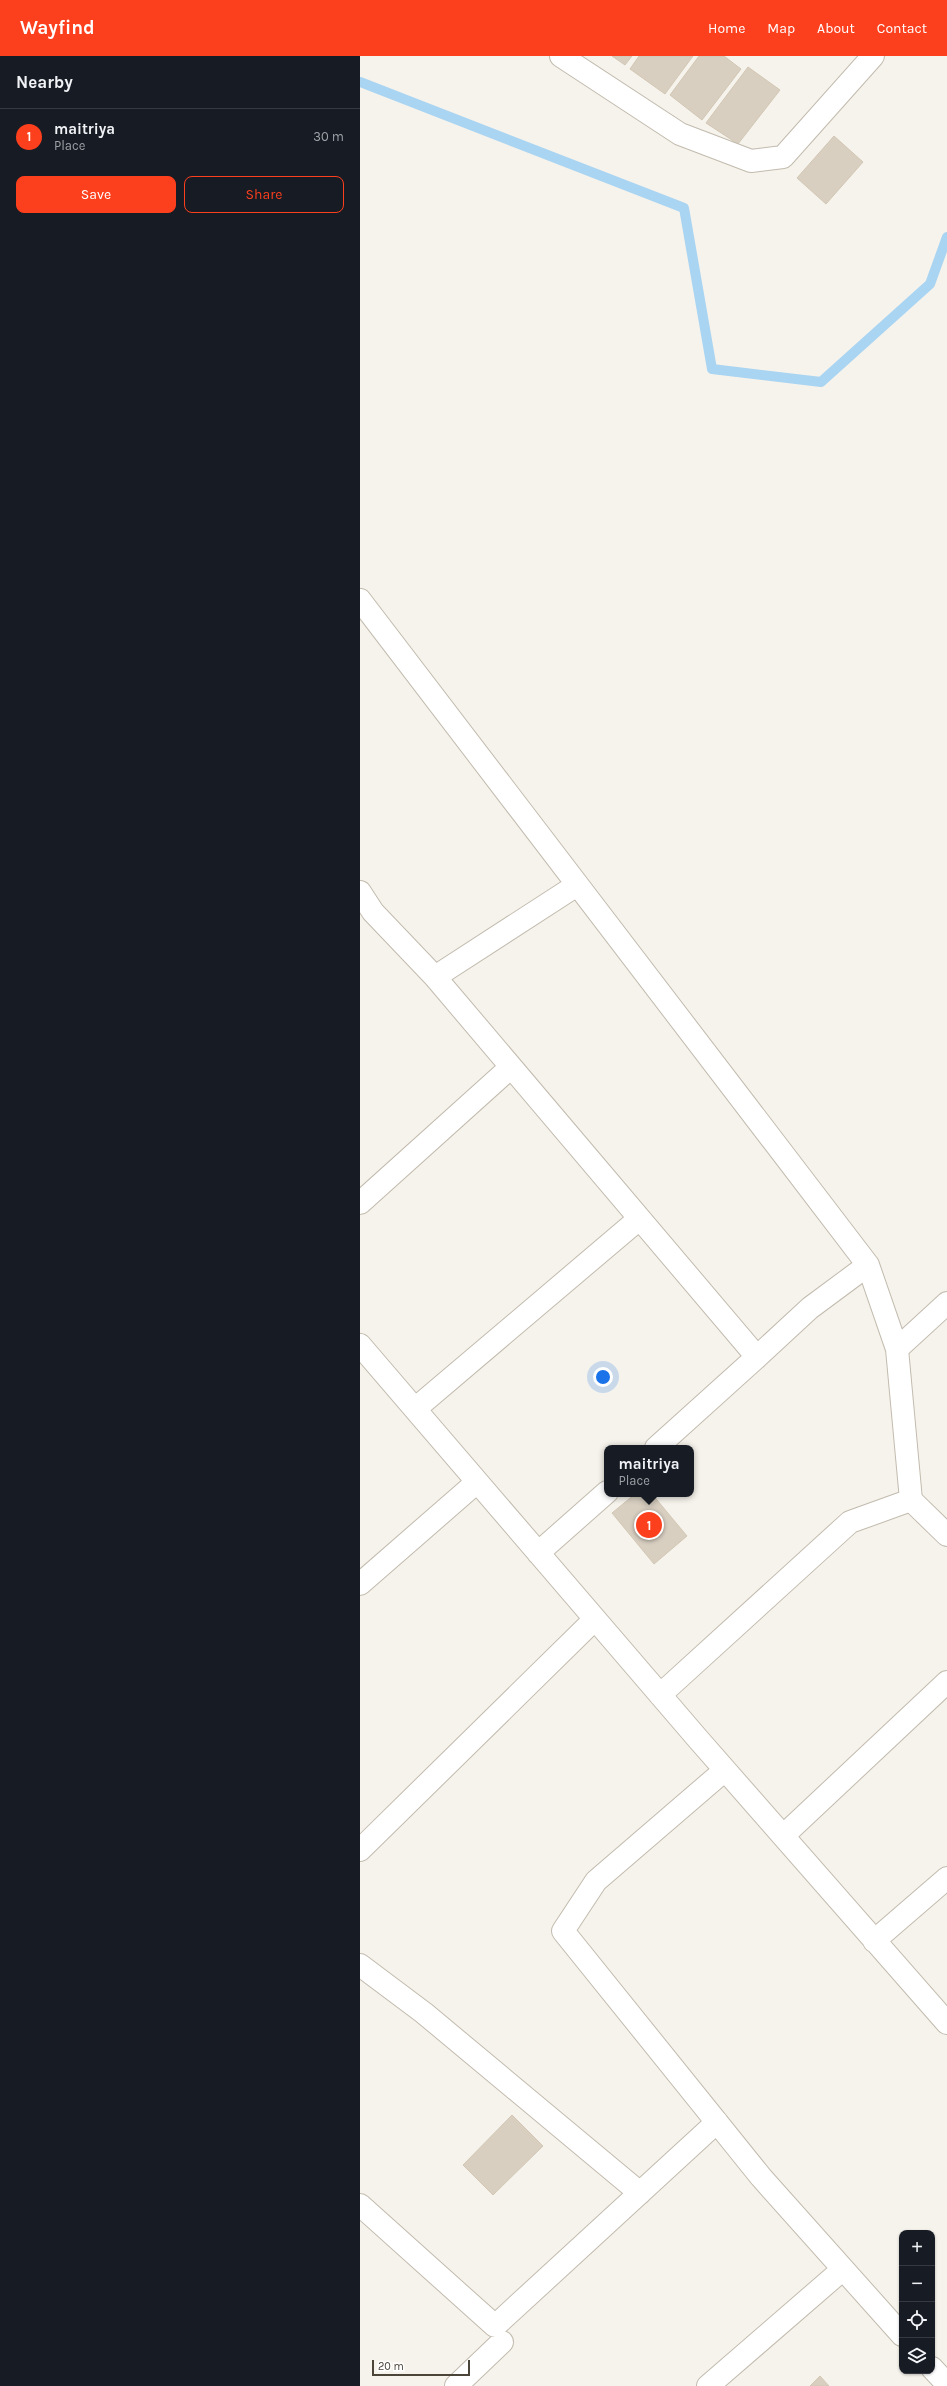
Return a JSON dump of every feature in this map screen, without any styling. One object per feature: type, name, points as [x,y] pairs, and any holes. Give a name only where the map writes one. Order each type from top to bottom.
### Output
[{"type":"street","points":[[561,56],[680,134],[751,161],[783,157],[872,56]]},
{"type":"street","points":[[360,600],[868,1265],[897,1349],[911,1500],[947,1535]]},
{"type":"street","points":[[435,977],[578,885]]},
{"type":"street","points":[[360,892],[373,912],[435,977],[510,1068],[757,1357]]},
{"type":"street","points":[[360,1203],[510,1068]]},
{"type":"street","points":[[415,1409],[639,1220]]},
{"type":"street","points":[[659,1445],[810,1308],[868,1265]]},
{"type":"street","points":[[897,1349],[947,1303]]},
{"type":"street","points":[[360,1345],[660,1695],[947,2023]]},
{"type":"street","points":[[360,1584],[477,1482]]},
{"type":"street","points":[[538,1554],[604,1495]]},
{"type":"street","points":[[660,1695],[850,1522],[911,1500]]},
{"type":"street","points":[[360,1850],[595,1619]]},
{"type":"street","points":[[783,1836],[947,1682]]},
{"type":"street","points":[[725,1770],[596,1881],[563,1931],[761,2177],[842,2270],[899,2332]]},
{"type":"street","points":[[874,1941],[947,1878]]},
{"type":"street","points":[[360,1965],[424,2012],[640,2193]]},
{"type":"street","points":[[360,2205],[496,2326],[717,2122]]},
{"type":"street","points":[[708,2386],[842,2270]]},
{"type":"street","points":[[456,2386],[502,2342]]},
{"type":"street","points":[[935,2371],[947,2384]]},
{"type":"building","points":[[612,56],[632,56],[625,65]]},
{"type":"building","points":[[639,56],[693,56],[665,94],[630,69]]},
{"type":"building","points":[[699,56],[724,56],[741,69],[702,120],[670,95]]},
{"type":"building","points":[[748,67],[780,90],[738,144],[706,123]]},
{"type":"building","points":[[834,136],[863,162],[826,204],[797,178]]},
{"type":"building","points":[[631,1497],[654,1497],[687,1536],[654,1564],[612,1513]]},
{"type":"building","points":[[512,2115],[543,2146],[493,2195],[463,2165]]},
{"type":"building","points":[[820,2376],[829,2386],[810,2386]]},
{"type":"waterway","points":[[360,82],[684,208],[712,369],[821,382],[930,284],[947,237]]},
{"type":"place","name":"maitriya","points":[[649,1525]]}]
